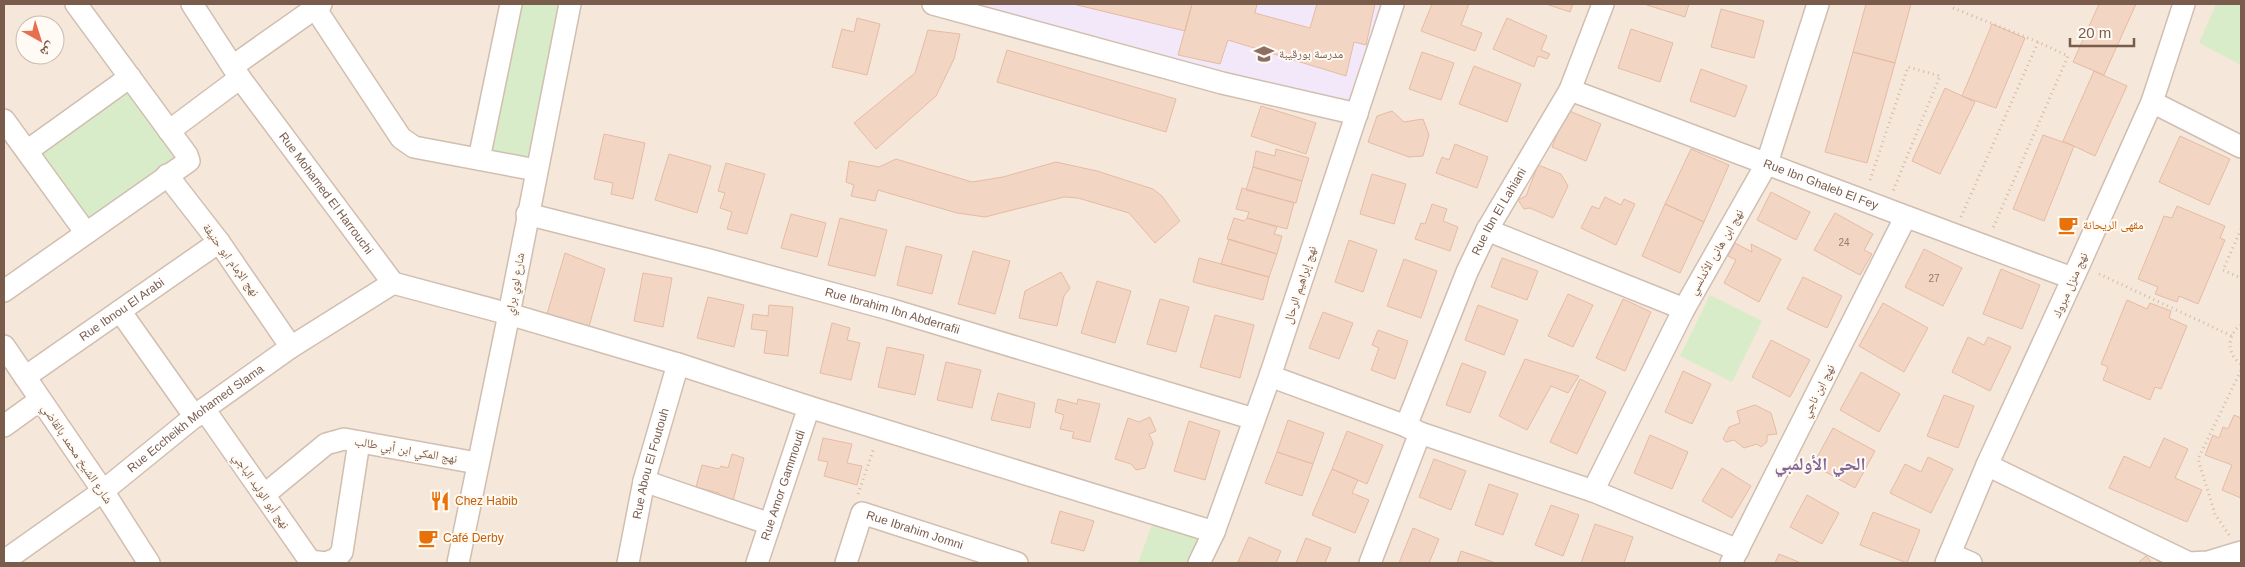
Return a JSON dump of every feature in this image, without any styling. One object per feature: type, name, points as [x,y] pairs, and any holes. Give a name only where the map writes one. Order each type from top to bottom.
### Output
[{"type":"street","points":[[4,291],[189,161],[76,4]]},
{"type":"street","name":"Rue Mohamed El Harrouchi","points":[[192,4],[237,72],[393,283]]},
{"type":"street","points":[[480,159],[510,4]]},
{"type":"street","name":"شارع لوي براي","points":[[458,563],[510,314],[536,170],[570,4]]},
{"type":"street","points":[[933,4],[1222,83],[1357,114]]},
{"type":"street","name":"نهج إبراهيم الرحال","points":[[1199,563],[1214,532],[1270,376],[1393,4]]},
{"type":"street","name":"Rue Ibn El Lahiani","points":[[1370,563],[1467,272],[1487,230],[1570,90],[1603,4]]},
{"type":"street","name":"نهج ابن هانئ الأندلسي","points":[[1593,491],[1684,309],[1767,163],[1818,4]]},
{"type":"street","name":"نهج منزل مبروك","points":[[1948,559],[1987,465],[2046,339],[2152,102],[2184,4]]},
{"type":"street","points":[[168,131],[318,6],[401,138],[414,147],[536,170]]},
{"type":"street","points":[[27,151],[130,77]]},
{"type":"street","name":"Rue Ibn Ghaleb El Fey","points":[[1570,90],[1767,163],[1905,218],[1985,246],[2076,271]]},
{"type":"street","points":[[2152,102],[2241,148]]},
{"type":"street","points":[[4,120],[86,233]]},
{"type":"street","name":"نهج الإمام ابو حنيفة","points":[[167,175],[219,242],[291,347]]},
{"type":"street","name":"Rue Ibrahim Ibn Abderrafii","points":[[528,214],[709,260],[889,309],[1254,419]]},
{"type":"street","name":"نهج ابن ناجي","points":[[1734,557],[1905,218]]},
{"type":"street","points":[[1487,230],[1684,309]]},
{"type":"street","name":"Rue Ibnou El Arabi","points":[[24,376],[219,242]]},
{"type":"street","points":[[393,283],[510,314],[678,364],[809,407],[1214,532]]},
{"type":"street","name":"Rue Eccheikh Mohamed Slama","points":[[4,561],[103,491],[200,413],[291,347],[393,283]]},
{"type":"street","name":"نهج أبو الوليد الباجي","points":[[120,311],[264,495],[310,561],[326,563],[336,559],[342,552],[359,442]]},
{"type":"street","name":"شارع الشيخ محمد بالقاضي","points":[[4,346],[103,491],[149,563]]},
{"type":"street","name":"Rue Abou El Foutouh","points":[[628,563],[644,481],[678,364]]},
{"type":"street","points":[[1270,376],[1413,430],[1593,491],[1734,557]]},
{"type":"street","points":[[4,426],[40,400]]},
{"type":"street","name":"Rue Amor Gammoudi","points":[[757,563],[809,407]]},
{"type":"street","name":"نهج المكي ابن أبي طالب","points":[[264,495],[326,444],[344,439],[478,463]]},
{"type":"street","points":[[1987,465],[2189,563],[2208,562],[2241,552]]},
{"type":"street","points":[[644,481],[770,524]]},
{"type":"street","name":"Rue Ibrahim Jomni","points":[[846,563],[862,513],[966,555],[1017,563]]},
{"type":"street","points":[[1948,559],[1971,563]]},
{"type":"path","points":[[1953,8],[2068,56],[1985,246]]},
{"type":"path","points":[[1953,235],[2038,42]]},
{"type":"path","points":[[1862,201],[1908,67],[1940,76],[1885,210]]},
{"type":"path","points":[[2241,229],[2223,270],[2241,278]]},
{"type":"path","points":[[2076,271],[2232,336]]},
{"type":"path","points":[[2241,325],[2232,336],[2230,345],[2231,354],[2241,364]]},
{"type":"path","points":[[2241,370],[2198,459],[2215,514],[2241,552]]},
{"type":"path","points":[[862,513],[855,501],[881,429]]},
{"type":"shaded area","points":[[4,4],[2241,4],[2241,563],[4,563]]},
{"type":"shaded area","name":"مدرسة بورقيبة","points":[[977,4],[1382,4],[1348,104]]},
{"type":"green space","points":[[517,4],[568,4],[536,163],[487,154]]},
{"type":"green space","points":[[2216,4],[2241,4],[2241,65],[2199,43]]},
{"type":"green space","points":[[132,66],[200,162],[84,245],[15,150]]},
{"type":"green space","points":[[1710,295],[1762,321],[1732,382],[1680,356]]},
{"type":"green space","points":[[1153,522],[1200,538],[1191,563],[1138,563]]},
{"type":"building","points":[[1073,4],[1192,4],[1185,31]]},
{"type":"building","points":[[1192,4],[1257,4],[1255,13],[1310,28],[1317,4],[1375,4],[1366,45],[1354,42],[1346,76],[1228,40],[1220,64],[1178,55]]},
{"type":"building","points":[[1432,4],[1469,4],[1461,25],[1482,33],[1475,51],[1421,31]]},
{"type":"building","points":[[1546,4],[1573,4],[1570,12]]},
{"type":"building","points":[[1644,4],[1689,4],[1685,17]]},
{"type":"building","points":[[1866,4],[1911,4],[1895,63],[1853,52]]},
{"type":"building","points":[[2099,4],[2136,4],[2104,75],[2073,62]]},
{"type":"building","points":[[1721,9],[1764,21],[1754,58],[1711,47]]},
{"type":"building","points":[[857,18],[880,24],[867,75],[832,67],[842,29],[854,32]]},
{"type":"building","points":[[1507,18],[1547,36],[1541,50],[1550,54],[1547,59],[1538,56],[1534,67],[1493,49]]},
{"type":"building","points":[[1992,24],[2025,38],[1996,108],[1962,96]]},
{"type":"building","points":[[1631,29],[1673,43],[1660,82],[1618,68]]},
{"type":"building","points":[[928,30],[960,34],[954,59],[936,96],[876,149],[854,123],[915,73]]},
{"type":"building","points":[[1007,50],[1176,99],[1166,132],[997,82]]},
{"type":"building","points":[[1422,52],[1454,63],[1441,100],[1409,89]]},
{"type":"building","points":[[1853,52],[1895,63],[1867,163],[1825,152]]},
{"type":"building","points":[[1474,66],[1521,84],[1507,122],[1459,104]]},
{"type":"building","points":[[1701,69],[1747,86],[1735,117],[1690,101]]},
{"type":"building","points":[[2094,71],[2127,86],[2095,156],[2063,141]]},
{"type":"building","points":[[1945,88],[1975,102],[1940,174],[1912,161]]},
{"type":"building","points":[[1261,106],[1316,123],[1306,154],[1251,136]]},
{"type":"building","points":[[1567,110],[1601,124],[1586,161],[1552,147]]},
{"type":"building","points":[[1392,111],[1404,122],[1423,119],[1429,135],[1423,156],[1409,157],[1368,142],[1377,116]]},
{"type":"building","points":[[604,134],[645,143],[633,199],[611,194],[613,183],[594,179]]},
{"type":"building","points":[[2043,135],[2074,146],[2044,221],[2013,209]]},
{"type":"building","points":[[2180,136],[2230,159],[2209,205],[2159,182]]},
{"type":"building","points":[[1455,144],[1488,157],[1477,188],[1436,173],[1442,157],[1449,160]]},
{"type":"building","points":[[1276,149],[1309,158],[1302,181],[1253,167],[1256,151],[1275,156]]},
{"type":"building","points":[[1691,149],[1729,165],[1704,222],[1665,204]]},
{"type":"building","points":[[669,154],[711,166],[697,213],[655,200]]},
{"type":"building","points":[[896,159],[972,182],[1003,177],[1056,162],[1097,171],[1153,189],[1162,196],[1180,221],[1155,243],[1129,213],[1078,198],[1064,197],[985,217],[957,213],[878,190],[875,201],[851,196],[854,185],[846,182],[849,161],[879,167]]},
{"type":"building","points":[[726,163],[765,174],[747,234],[727,229],[732,212],[720,208],[725,193],[718,191]]},
{"type":"building","points":[[1538,165],[1561,174],[1568,186],[1553,218],[1530,208],[1524,209],[1518,200],[1526,196]]},
{"type":"building","points":[[1253,167],[1302,181],[1296,203],[1246,190]]},
{"type":"building","points":[[1372,174],[1406,184],[1394,224],[1360,214]]},
{"type":"building","points":[[1242,188],[1294,203],[1287,229],[1247,218],[1249,212],[1236,209]]},
{"type":"building","points":[[1771,192],[1810,212],[1796,240],[1757,220]]},
{"type":"building","points":[[1605,197],[1621,205],[1624,199],[1635,204],[1616,245],[1581,228],[1592,206],[1599,209]]},
{"type":"building","points":[[1432,204],[1447,209],[1443,221],[1458,227],[1450,251],[1415,239],[1421,223],[1425,224]]},
{"type":"building","points":[[1665,204],[1704,222],[1680,273],[1642,256]]},
{"type":"building","points":[[2177,206],[2225,226],[2220,238],[2225,240],[2198,304],[2179,296],[2177,302],[2155,294],[2158,287],[2138,279],[2164,216],[2172,218]]},
{"type":"building","points":[[1835,213],[1873,234],[1864,250],[1872,254],[1860,275],[1814,250]]},
{"type":"building","points":[[791,214],[826,223],[817,257],[781,248]]},
{"type":"building","points":[[840,218],[887,230],[875,276],[828,265]]},
{"type":"building","points":[[1234,218],[1244,221],[1247,218],[1277,227],[1274,234],[1282,236],[1277,254],[1227,239]]},
{"type":"building","points":[[1229,239],[1277,254],[1269,277],[1221,264]]},
{"type":"building","points":[[1349,240],[1377,250],[1363,292],[1335,282]]},
{"type":"building","points":[[1735,243],[1752,252],[1751,244],[1781,259],[1759,302],[1724,283],[1736,260],[1728,256]]},
{"type":"building","points":[[906,246],[942,255],[932,294],[897,285]]},
{"type":"building","points":[[1924,249],[1962,268],[1943,306],[1905,287]]},
{"type":"building","points":[[973,251],[1010,261],[995,314],[958,304]]},
{"type":"building","points":[[565,253],[605,269],[588,330],[547,314]]},
{"type":"building","points":[[1199,258],[1269,277],[1263,300],[1193,282]]},
{"type":"building","points":[[1502,258],[1538,271],[1527,300],[1491,287]]},
{"type":"building","points":[[1404,259],[1437,271],[1421,318],[1387,306]]},
{"type":"building","points":[[2001,269],[2040,285],[2022,329],[1983,314]]},
{"type":"building","points":[[1061,272],[1070,288],[1064,296],[1057,326],[1019,318],[1025,291]]},
{"type":"building","points":[[643,273],[672,278],[663,327],[634,321]]},
{"type":"building","points":[[1803,277],[1842,296],[1827,328],[1787,309]]},
{"type":"building","points":[[1097,281],[1131,291],[1115,343],[1081,333]]},
{"type":"building","points":[[1568,294],[1593,305],[1573,347],[1548,336]]},
{"type":"building","points":[[708,297],[744,305],[734,347],[697,338]]},
{"type":"building","points":[[1160,299],[1189,307],[1176,352],[1147,344]]},
{"type":"building","points":[[1623,299],[1651,312],[1625,371],[1596,358]]},
{"type":"building","points":[[2127,300],[2147,309],[2150,303],[2171,311],[2169,318],[2187,326],[2161,389],[2155,387],[2150,400],[2103,380],[2108,367],[2101,364]]},
{"type":"building","points":[[1883,303],[1928,328],[1904,372],[1859,346]]},
{"type":"building","points":[[769,305],[793,307],[788,356],[764,353],[767,331],[751,329],[753,314],[768,316]]},
{"type":"building","points":[[1478,305],[1518,320],[1504,355],[1465,340]]},
{"type":"building","points":[[1323,312],[1353,323],[1339,359],[1309,348]]},
{"type":"building","points":[[1215,315],[1254,325],[1240,378],[1200,367]]},
{"type":"building","points":[[832,323],[850,328],[847,340],[860,343],[851,380],[820,373]]},
{"type":"building","points":[[1378,330],[1408,341],[1395,379],[1371,370],[1379,348],[1372,345]]},
{"type":"building","points":[[1968,337],[1984,345],[1988,337],[2011,347],[1990,391],[1952,372]]},
{"type":"building","points":[[1771,340],[1810,360],[1790,397],[1752,377]]},
{"type":"building","points":[[887,347],[924,355],[915,395],[878,387]]},
{"type":"building","points":[[1525,359],[1579,376],[1568,393],[1551,386],[1527,430],[1499,416]]},
{"type":"building","points":[[946,362],[981,370],[972,408],[937,400]]},
{"type":"building","points":[[1462,363],[1486,372],[1470,413],[1446,405]]},
{"type":"building","points":[[1683,371],[1711,384],[1692,424],[1665,412]]},
{"type":"building","points":[[1861,372],[1900,394],[1879,432],[1840,410]]},
{"type":"building","points":[[1580,379],[1606,392],[1577,454],[1550,442]]},
{"type":"building","points":[[998,393],[1035,403],[1030,428],[991,420]]},
{"type":"building","points":[[1944,395],[1974,406],[1958,448],[1927,436]]},
{"type":"building","points":[[1058,399],[1077,404],[1078,399],[1100,404],[1090,442],[1072,438],[1074,432],[1060,429],[1064,415],[1055,412]]},
{"type":"building","points":[[1755,405],[1771,413],[1777,434],[1767,435],[1767,442],[1761,447],[1757,444],[1744,448],[1734,440],[1726,442],[1723,439],[1729,427],[1740,423],[1737,411]]},
{"type":"building","points":[[2234,415],[2241,418],[2241,498],[2222,490],[2232,465],[2205,455],[2213,435],[2219,438],[2223,427],[2228,429]]},
{"type":"building","points":[[1150,417],[1156,431],[1149,434],[1153,443],[1145,468],[1136,470],[1131,464],[1115,459],[1128,418],[1139,422]]},
{"type":"building","points":[[1288,420],[1324,433],[1313,464],[1277,452]]},
{"type":"building","points":[[1189,421],[1220,431],[1205,480],[1174,471]]},
{"type":"building","points":[[1833,428],[1875,451],[1855,488],[1813,465]]},
{"type":"building","points":[[1347,431],[1383,445],[1367,484],[1332,469]]},
{"type":"building","points":[[1650,435],[1688,452],[1672,489],[1634,473]]},
{"type":"building","points":[[823,438],[852,444],[847,463],[862,466],[857,485],[824,476],[828,462],[818,460]]},
{"type":"building","points":[[2164,438],[2188,449],[2175,478],[2202,490],[2187,522],[2109,488],[2124,456],[2150,468]]},
{"type":"building","points":[[1277,452],[1313,464],[1302,496],[1265,483]]},
{"type":"building","points":[[732,454],[744,458],[732,505],[717,501],[719,493],[696,487],[702,465],[719,469],[721,466],[728,468]]},
{"type":"building","points":[[1928,457],[1953,469],[1931,513],[1890,493],[1905,464],[1921,472]]},
{"type":"building","points":[[1434,459],[1466,471],[1451,510],[1419,497]]},
{"type":"building","points":[[1722,468],[1751,486],[1732,518],[1702,501]]},
{"type":"building","points":[[1332,469],[1358,480],[1352,493],[1369,500],[1355,533],[1312,515]]},
{"type":"building","points":[[1489,484],[1518,494],[1503,535],[1475,525]]},
{"type":"building","points":[[1807,495],[1839,513],[1822,544],[1790,527]]},
{"type":"building","points":[[1551,505],[1579,515],[1563,556],[1535,545]]},
{"type":"building","points":[[1060,511],[1094,521],[1084,551],[1051,543]]},
{"type":"building","points":[[1873,512],[1920,530],[1907,563],[1860,545]]},
{"type":"building","points":[[1595,524],[1633,537],[1624,563],[1581,563]]},
{"type":"building","points":[[1413,528],[1439,539],[1429,563],[1399,563]]},
{"type":"building","points":[[1249,537],[1281,551],[1276,563],[1238,562]]},
{"type":"building","points":[[1306,538],[1331,548],[1325,563],[1296,563]]},
{"type":"building","points":[[1461,551],[1493,562],[1493,563],[1457,563]]},
{"type":"building","points":[[1779,554],[1801,563],[1775,563]]},
{"type":"building","points":[[2146,556],[2152,563],[2138,563]]},
{"type":"place","name":"مدرسة بورقيبة","points":[[1264,54]]},
{"type":"place","name":"مقهى الريحانة","points":[[2068,225]]},
{"type":"place","name":"Chez Habib","points":[[440,501]]},
{"type":"place","name":"Café Derby","points":[[428,538]]},
{"type":"district","name":"الحي الأولمبي","points":[[1820,464]]}]
